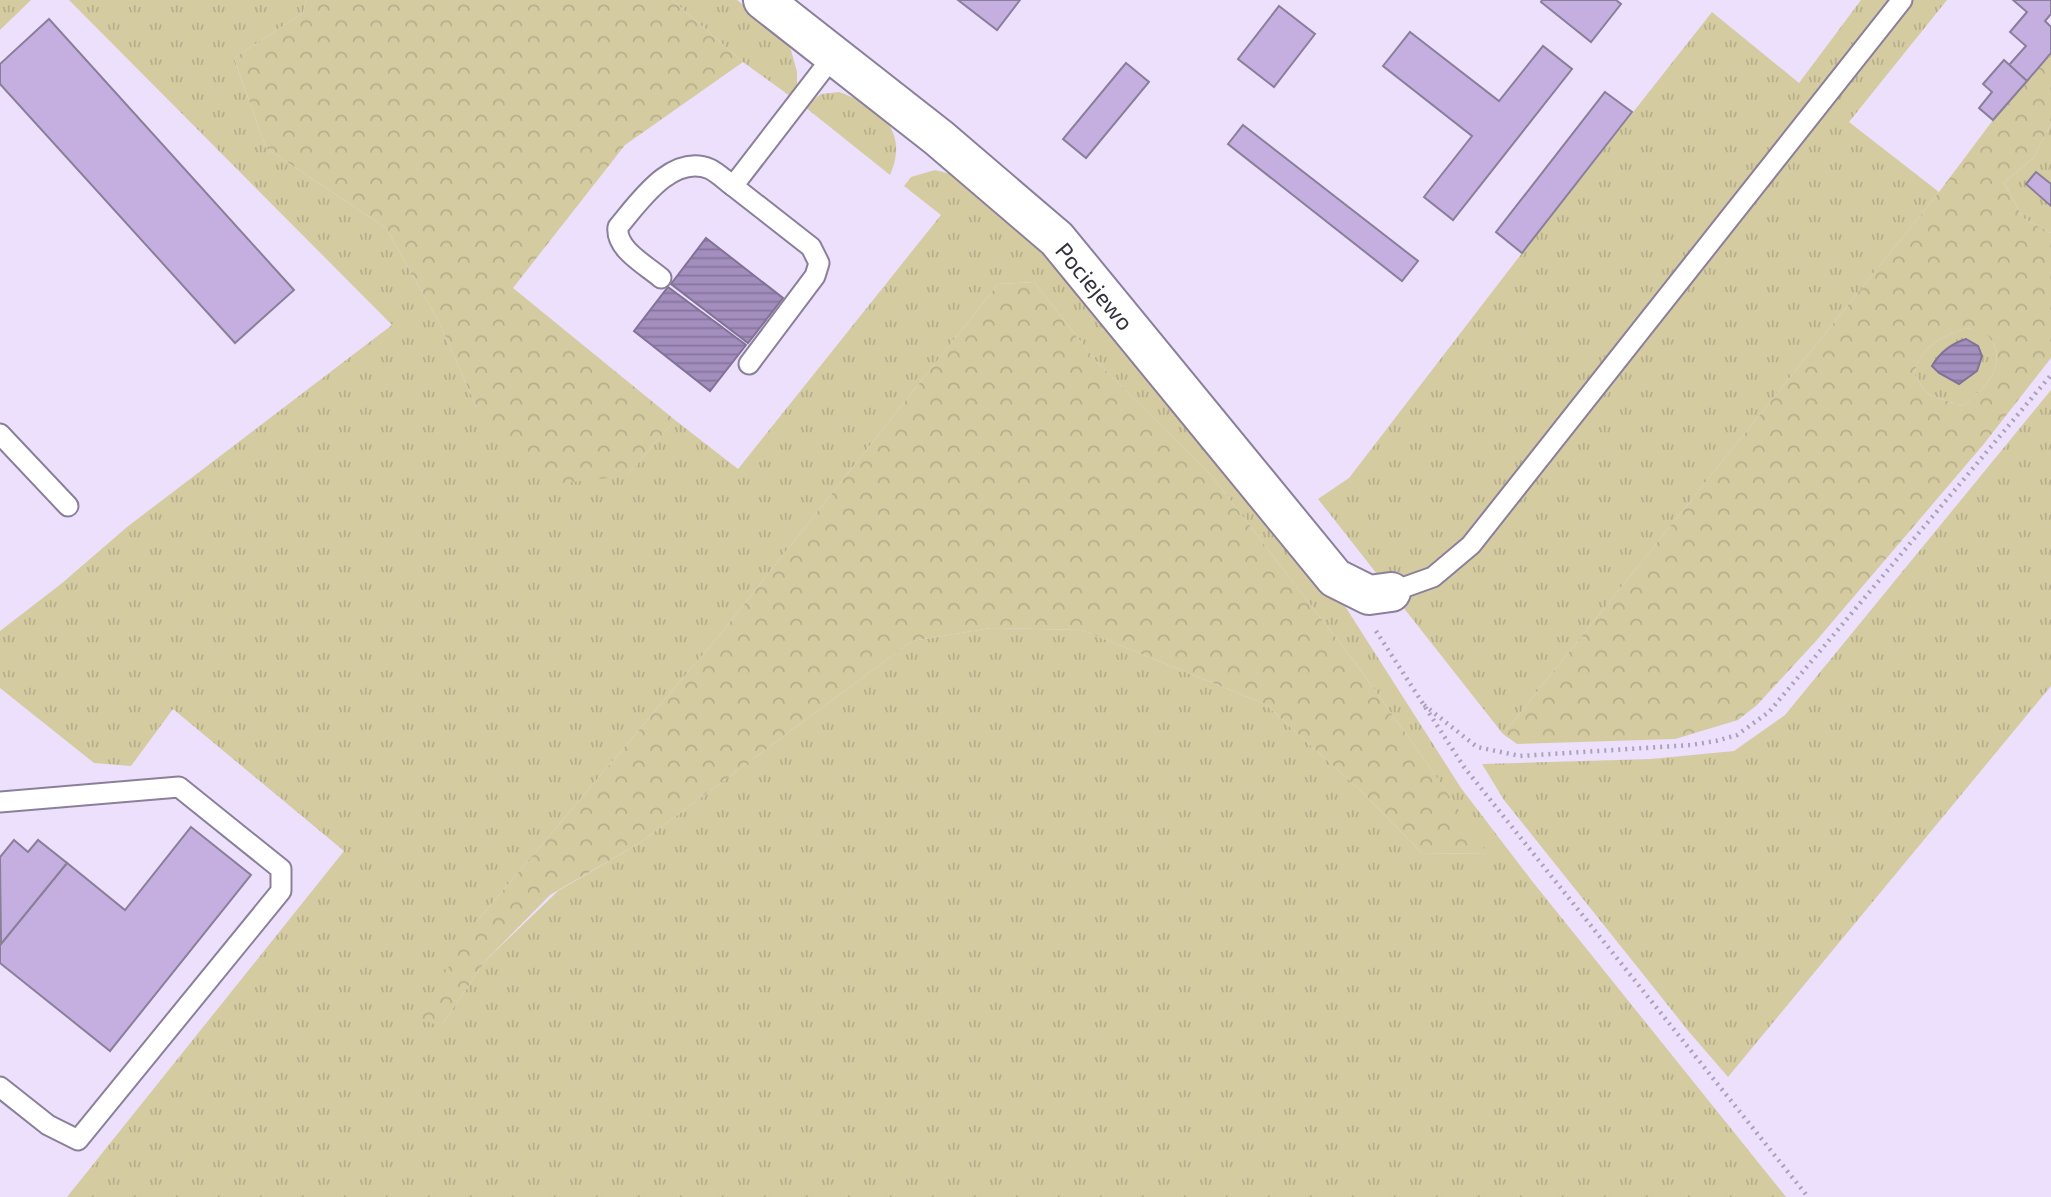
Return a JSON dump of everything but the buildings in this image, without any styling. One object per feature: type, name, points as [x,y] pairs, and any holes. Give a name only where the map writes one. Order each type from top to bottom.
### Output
[{"type":"street","name":"Pociejewo","points":[[763,0],[939,138],[1057,239],[1335,578],[1369,595],[1391,592]]},
{"type":"lane","points":[[1391,592],[1433,577],[1471,545],[1902,0]]},
{"type":"lane","points":[[733,186],[834,55]]},
{"type":"lane","points":[[661,278],[621,245],[617,237],[618,228],[657,182],[690,165],[711,169],[811,247],[819,263],[815,276],[748,363]]},
{"type":"lane","points":[[0,434],[68,506]]},
{"type":"lane","points":[[0,802],[179,787],[282,869],[281,891],[78,1140],[48,1125],[0,1087]]},
{"type":"path","points":[[1424,705],[1477,747],[1520,756],[1691,745],[1737,735],[1769,712],[2051,375]]},
{"type":"path","points":[[1372,625],[1472,778],[1808,1197]]},
{"type":"green space","points":[[0,0],[31,0],[0,30]]},
{"type":"green space","points":[[69,0],[306,0],[303,13],[234,58],[266,148],[386,228],[439,322],[477,408],[627,476],[675,420],[738,469],[941,215],[904,186],[911,177],[935,170],[959,176],[1031,235],[1336,592],[1461,788],[1532,881],[1786,1197],[67,1197],[344,851],[173,709],[131,766],[94,763],[0,688],[0,631],[61,584],[127,527],[392,325]],"holes":[[[1034,282],[1096,361],[1211,475],[1356,664],[1429,766],[1487,854],[1422,853],[1362,792],[1265,704],[1082,630],[991,628],[912,641],[638,844],[558,891],[486,960],[441,1026],[477,921],[722,632],[998,284]]]},
{"type":"green space","points":[[306,0],[672,0],[743,62],[625,145],[513,288],[675,420],[627,476],[555,484],[477,408],[439,322],[386,228],[266,148],[234,58],[303,13]]},
{"type":"green space","points":[[672,0],[737,0],[782,36],[791,50],[797,72],[797,85],[790,96],[743,62]]},
{"type":"green space","points":[[1861,0],[1947,0],[1849,122],[1939,192],[1503,734],[1318,499],[1349,478],[1712,12],[1799,83]]},
{"type":"green space","points":[[2051,53],[2051,124],[2034,157],[2004,183],[2023,218],[2051,233],[2051,358],[1983,445],[1816,641],[1757,705],[1738,720],[1675,739],[1517,744],[1503,734],[1939,192],[1993,120]],"holes":[[[1967,328],[1986,333],[1997,356],[1993,373],[1982,389],[1962,406],[1927,394],[1914,374],[1927,349],[1940,339]]]},
{"type":"green space","points":[[839,92],[866,105],[887,122],[896,145],[890,175],[805,107],[821,94]]},
{"type":"green space","points":[[2051,124],[2051,233],[2023,218],[2004,183],[2034,157]]},
{"type":"green space","points":[[1034,282],[1096,361],[1211,475],[1356,664],[1488,854],[1422,853],[1362,792],[1265,704],[1082,630],[991,628],[912,641],[638,844],[550,895],[486,960],[441,1026],[417,1018],[477,921],[722,632],[998,284]]},
{"type":"green space","points":[[1967,328],[1986,332],[1997,356],[1988,381],[1962,406],[1927,394],[1914,374],[1927,349],[1948,335]]},
{"type":"green space","points":[[2051,390],[2051,686],[1728,1077],[1504,800],[1482,764],[1651,759],[1734,751],[1785,715]]},
{"type":"shaded area","points":[[706,238],[783,298],[748,343],[671,284]]},
{"type":"shaded area","points":[[668,287],[746,345],[710,391],[634,331]]},
{"type":"shaded area","points":[[1966,339],[1978,346],[1982,356],[1977,371],[1959,384],[1932,366],[1946,349]]}]
